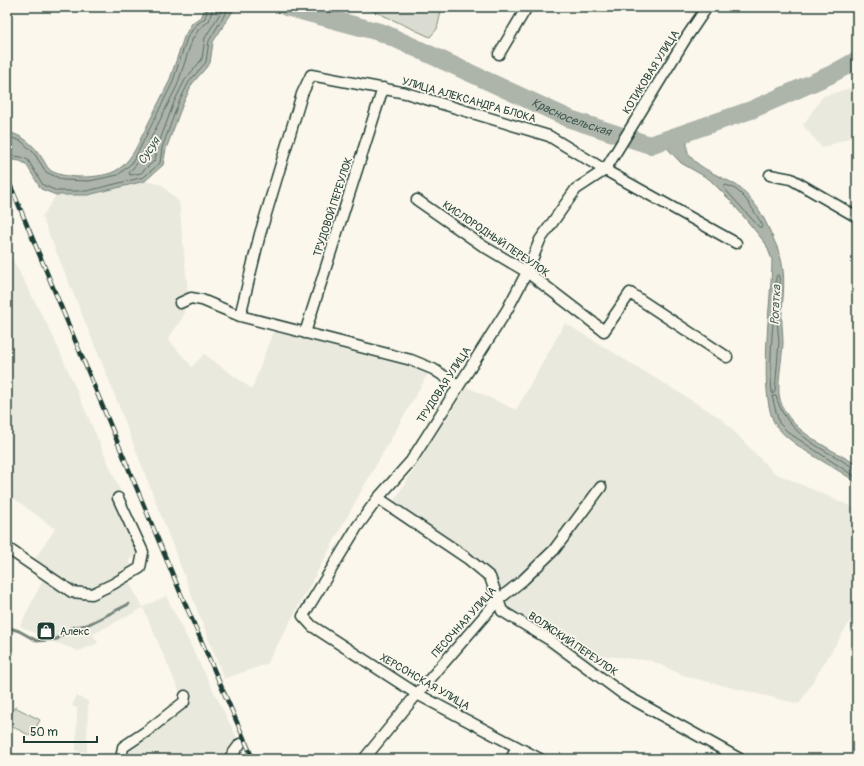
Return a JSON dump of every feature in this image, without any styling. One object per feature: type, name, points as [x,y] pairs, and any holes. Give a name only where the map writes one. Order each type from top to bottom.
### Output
[{"type":"street","points":[[499,54],[527,7]]},
{"type":"street","name":"КОТИКОВАЯ УЛИЦА","points":[[605,170],[686,38],[707,7]]},
{"type":"street","name":"УЛИЦА АЛЕКСАНДРА БЛОКА","points":[[240,316],[260,234],[302,94],[311,75],[406,93],[549,136],[605,170],[736,243]]},
{"type":"street","name":"ТРУДОВОЙ ПЕРЕУЛОК","points":[[305,333],[383,88]]},
{"type":"street","name":"ТРУДОВАЯ УЛИЦА","points":[[303,616],[357,527],[378,498],[411,461],[507,310],[527,272],[540,240],[576,189],[605,170]]},
{"type":"street","points":[[770,175],[791,179],[857,217]]},
{"type":"street","name":"КИСЛОРОДНЫЙ ПЕРЕУЛОК","points":[[417,200],[483,246],[527,272],[604,331],[630,293],[727,357]]},
{"type":"street","points":[[180,303],[191,298],[202,300],[240,316],[411,360],[433,369],[458,385]]},
{"type":"street","name":"ПЕСОЧНАЯ УЛИЦА","points":[[364,759],[417,694],[498,600],[523,580],[554,550],[601,487]]},
{"type":"street","points":[[7,548],[72,592],[92,594],[113,584],[140,568],[143,552],[118,498]]},
{"type":"street","name":"ВОЛЖСКИЙ ПЕРЕУЛОК","points":[[378,498],[467,558],[490,577],[502,611],[550,640],[623,694],[740,759]]},
{"type":"street","name":"ХЕРСОНСКАЯ УЛИЦА","points":[[303,616],[312,626],[417,694],[540,759]]},
{"type":"street","points":[[121,759],[123,747],[147,731],[184,702],[185,696]]},
{"type":"street","points":[[229,759],[240,744]]},
{"type":"street","points":[[510,759],[517,747]]},
{"type":"shaded area","points":[[365,7],[442,7],[437,29],[430,37]]},
{"type":"shaded area","points":[[857,86],[857,141],[851,137],[822,148],[803,125],[823,96]]},
{"type":"shaded area","points":[[145,181],[162,185],[179,202],[188,292],[183,317],[168,339],[192,367],[204,354],[252,389],[273,331],[429,372],[363,488],[267,664],[224,679],[108,378],[42,217],[56,195],[88,195]]},
{"type":"shaded area","points":[[7,249],[52,334],[142,540],[138,554],[129,560],[138,577],[129,582],[143,607],[166,596],[240,744],[229,759],[121,759],[120,756],[184,702],[143,608],[93,634],[98,643],[79,651],[54,642],[20,626],[46,574],[31,564],[55,529],[7,493]]},
{"type":"shaded area","points":[[565,323],[722,419],[773,472],[857,509],[857,610],[799,704],[685,676],[652,661],[599,655],[586,675],[498,614],[487,579],[463,560],[388,510],[467,387],[516,410]]},
{"type":"shaded area","points":[[76,696],[88,701],[87,752],[76,751],[77,708],[72,706]]},
{"type":"shaded area","points":[[15,707],[40,720],[31,736],[7,724]]},
{"type":"water","name":"Сусуя","points":[[205,7],[233,7],[233,11],[213,42],[210,63],[192,84],[182,106],[166,149],[163,165],[145,181],[88,195],[56,195],[41,189],[26,164],[20,161],[7,159],[7,132],[13,133],[28,141],[39,153],[48,168],[55,173],[72,177],[93,177],[111,173],[120,168],[135,150],[169,82],[184,37],[192,23],[202,16]]},
{"type":"water","name":"Рогатка","points":[[688,140],[687,148],[690,156],[696,163],[741,189],[757,207],[780,255],[784,286],[782,318],[783,343],[779,388],[782,407],[789,418],[810,437],[857,465],[857,483],[804,450],[777,427],[771,414],[767,395],[766,372],[772,260],[766,244],[730,200],[709,179],[681,163],[667,148]]},
{"type":"waterway","name":"Красносельская","points":[[286,7],[383,33],[570,119],[650,145],[751,110],[830,75],[857,60]]},
{"type":"waterway","points":[[7,627],[19,631],[37,641],[57,639],[70,628],[87,625],[129,604]]},
{"type":"railway","points":[[7,177],[180,592],[253,759]]},
{"type":"place","name":"Алекс","points":[[46,631]]}]
